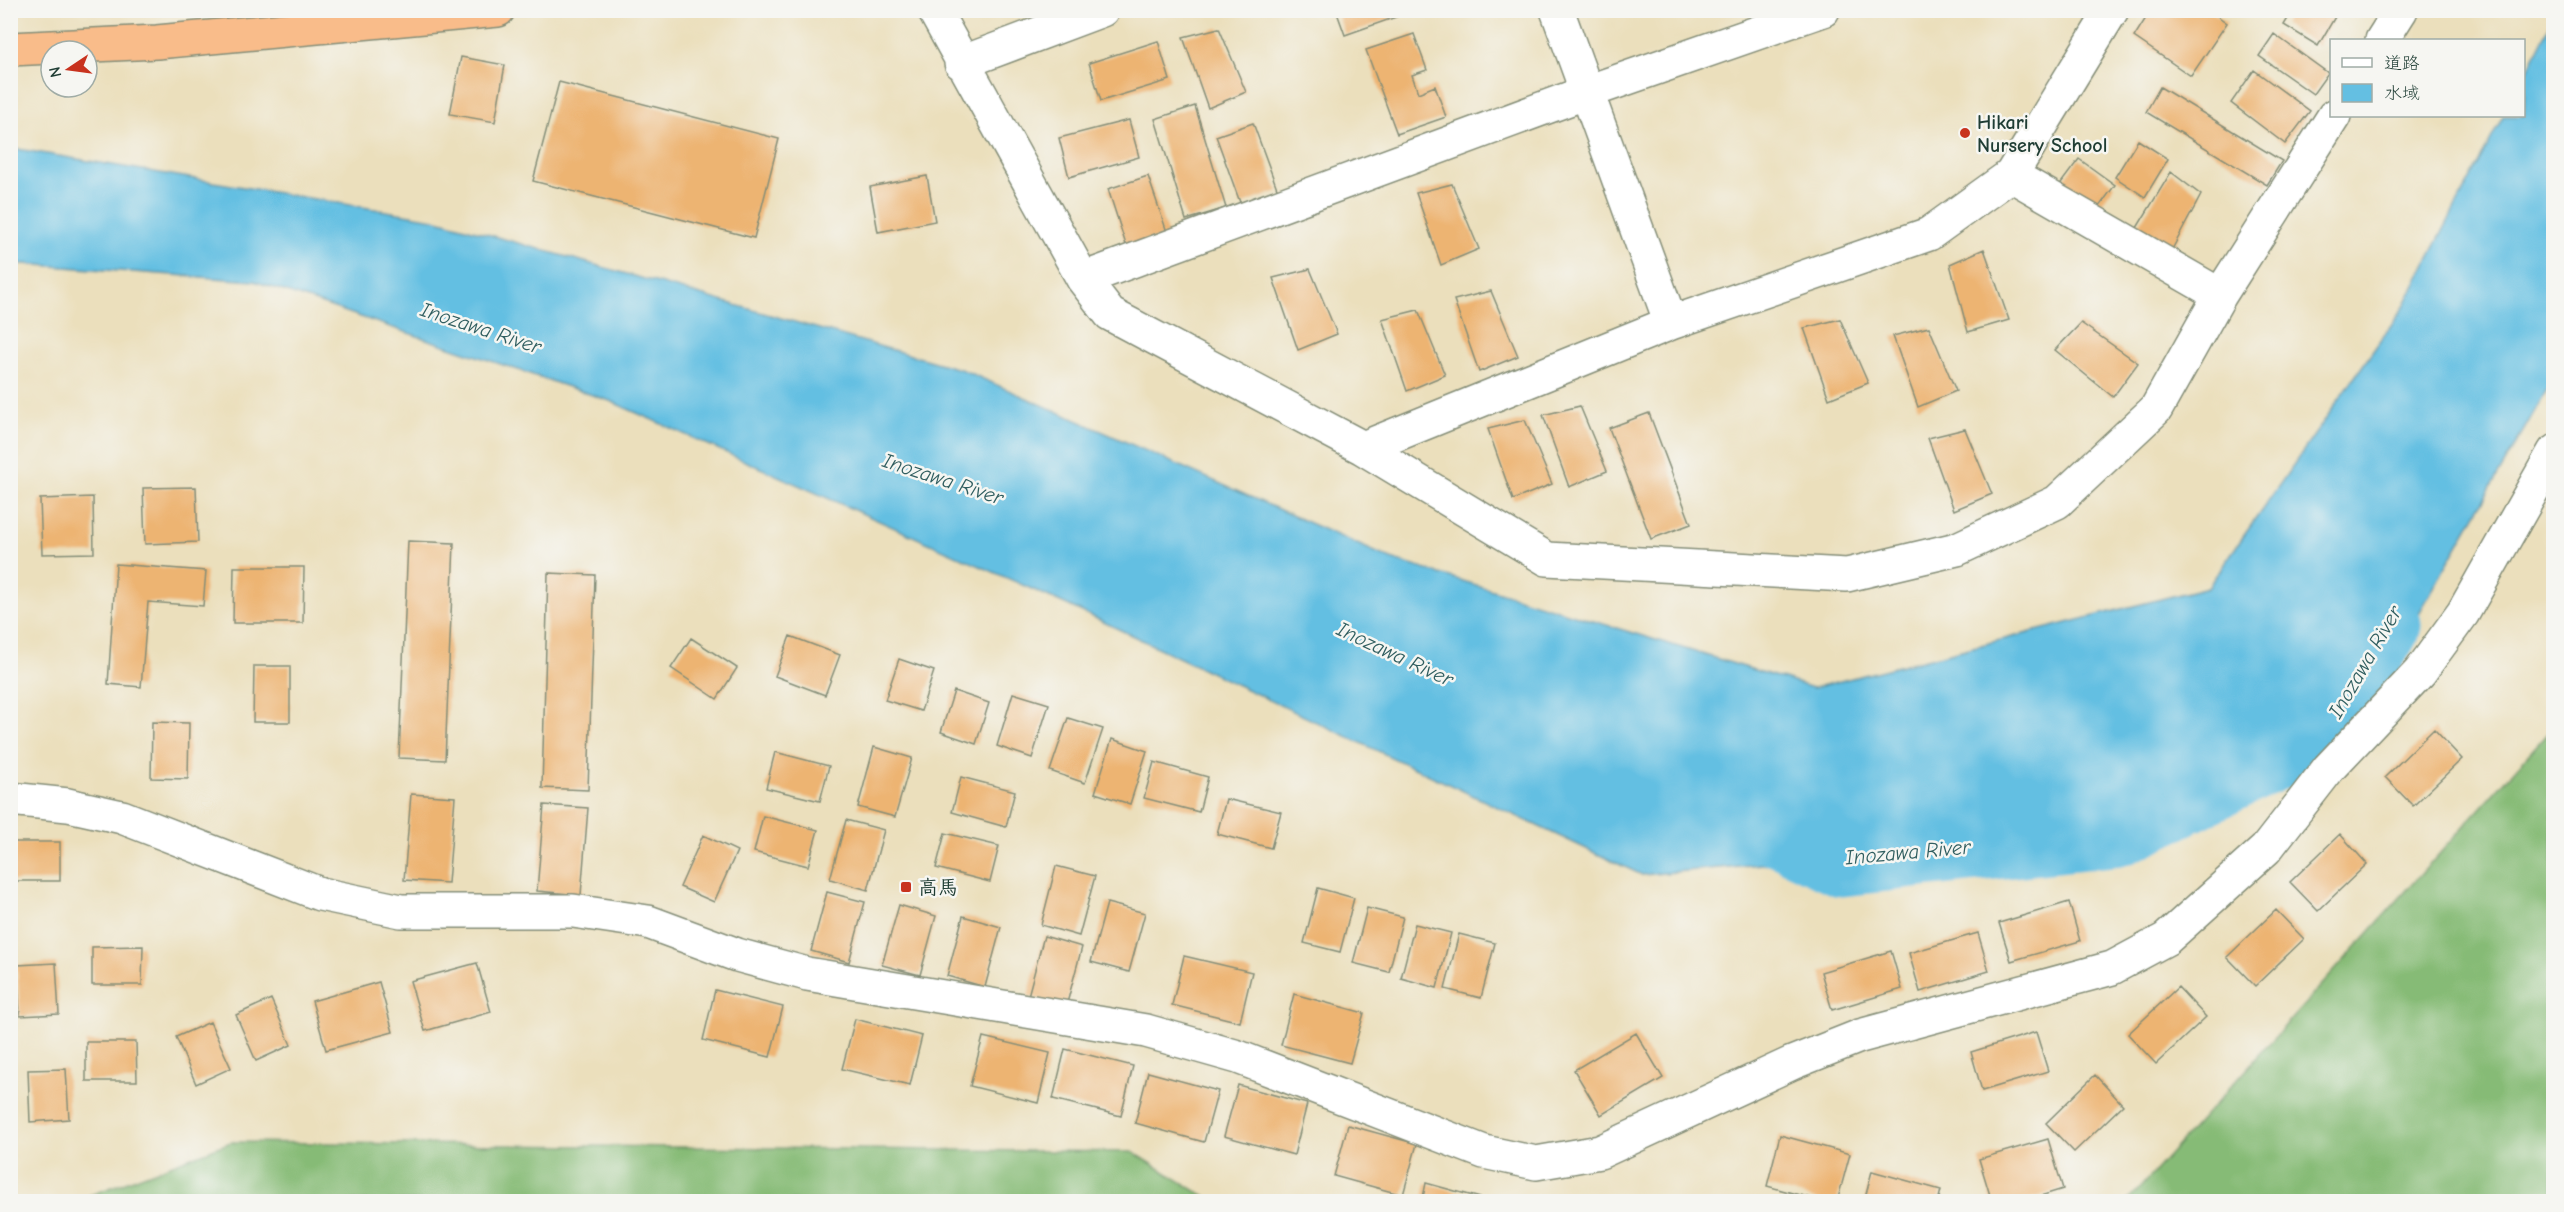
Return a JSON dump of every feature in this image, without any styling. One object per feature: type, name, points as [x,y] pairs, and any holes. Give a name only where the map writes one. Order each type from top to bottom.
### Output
[{"type":"highway","points":[[10,49],[157,42],[498,10]]},
{"type":"street","points":[[934,10],[961,63],[1083,279],[1110,314],[1363,448],[1547,559],[1847,575],[1957,549],[2057,502],[2156,409],[2220,296],[2333,117]]},
{"type":"street","points":[[961,63],[1102,10]]},
{"type":"street","points":[[1557,10],[1671,323]]},
{"type":"street","points":[[1083,279],[1587,92],[1822,10]]},
{"type":"street","points":[[1363,448],[1671,323],[1929,234],[2011,175],[2112,10]]},
{"type":"street","points":[[2383,39],[2401,10]]},
{"type":"street","points":[[2011,175],[2220,296]]},
{"type":"street","points":[[10,800],[68,805],[122,817],[320,894],[401,911],[573,911],[648,922],[737,955],[807,974],[1146,1031],[1238,1057],[1484,1152],[1536,1163],[1600,1152],[1792,1063],[1860,1036],[2112,968],[2166,939],[2266,849],[2329,768],[2420,672],[2463,613],[2553,452]]},
{"type":"green space","points":[[2553,727],[2553,1201],[2128,1201]]},
{"type":"green space","points":[[231,1142],[1133,1152],[1212,1201],[75,1201]]},
{"type":"water","points":[[2553,19],[2553,379],[2378,685],[2120,831],[1642,875],[1063,603],[610,401],[254,281],[11,263],[11,148],[434,219],[963,370],[1391,559],[1813,688],[2208,587],[2403,308],[2502,117],[2525,117],[2525,75]]},
{"type":"building","points":[[1336,10],[1413,10],[1413,11],[1345,35]]},
{"type":"building","points":[[2151,10],[2209,10],[2227,23],[2191,76],[2134,37]]},
{"type":"building","points":[[2293,10],[2339,10],[2318,46],[2284,25]]},
{"type":"building","points":[[1219,28],[1246,92],[1208,108],[1183,37]]},
{"type":"building","points":[[1414,34],[1427,70],[1412,75],[1418,93],[1435,86],[1446,117],[1397,134],[1366,50]]},
{"type":"building","points":[[2274,34],[2328,73],[2313,94],[2259,56]]},
{"type":"building","points":[[1158,41],[1170,80],[1101,101],[1089,63]]},
{"type":"building","points":[[461,57],[505,65],[495,122],[450,114]]},
{"type":"building","points":[[2254,70],[2310,111],[2285,144],[2231,103]]},
{"type":"building","points":[[559,82],[779,139],[754,238],[533,181]]},
{"type":"building","points":[[2160,87],[2282,161],[2267,185],[2146,112]]},
{"type":"building","points":[[1195,106],[1226,208],[1186,220],[1155,119]]},
{"type":"building","points":[[1129,120],[1139,157],[1069,177],[1059,138]]},
{"type":"building","points":[[1253,123],[1278,191],[1241,205],[1216,136]]},
{"type":"building","points":[[2138,140],[2168,159],[2145,197],[2115,177]]},
{"type":"building","points":[[2079,159],[2115,185],[2094,214],[2058,187]]},
{"type":"building","points":[[2171,172],[2201,195],[2168,257],[2132,236]]},
{"type":"building","points":[[927,176],[935,221],[878,232],[870,187]]},
{"type":"building","points":[[1148,176],[1168,235],[1127,248],[1108,189]]},
{"type":"building","points":[[1452,184],[1479,249],[1441,265],[1416,193]]},
{"type":"building","points":[[1984,249],[2009,320],[1968,332],[1950,264]]},
{"type":"building","points":[[1310,269],[1337,334],[1298,350],[1273,278]]},
{"type":"building","points":[[1491,291],[1518,356],[1479,372],[1454,300]]},
{"type":"building","points":[[1418,310],[1445,375],[1407,391],[1382,319]]},
{"type":"building","points":[[1840,319],[1868,383],[1829,399],[1804,328]]},
{"type":"building","points":[[2081,323],[2138,363],[2113,397],[2055,350]]},
{"type":"building","points":[[1929,327],[1956,391],[1918,407],[1893,336]]},
{"type":"building","points":[[1580,406],[1607,471],[1569,487],[1543,415]]},
{"type":"building","points":[[1649,413],[1691,524],[1651,539],[1609,428]]},
{"type":"building","points":[[1525,420],[1552,484],[1513,500],[1488,429]]},
{"type":"building","points":[[1965,429],[1992,494],[1954,510],[1928,438]]},
{"type":"building","points":[[196,487],[198,542],[145,544],[143,488]]},
{"type":"building","points":[[93,497],[94,553],[42,554],[40,499]]},
{"type":"building","points":[[408,541],[454,543],[445,760],[399,758]]},
{"type":"building","points":[[116,564],[206,571],[203,606],[148,602],[141,687],[108,684]]},
{"type":"building","points":[[234,567],[304,567],[303,623],[233,623]]},
{"type":"building","points":[[548,573],[595,575],[588,790],[542,788]]},
{"type":"building","points":[[790,636],[840,655],[825,695],[775,676]]},
{"type":"building","points":[[691,638],[737,668],[717,699],[671,668]]},
{"type":"building","points":[[899,659],[934,671],[921,711],[885,700]]},
{"type":"building","points":[[254,666],[290,666],[290,722],[253,722]]},
{"type":"building","points":[[954,691],[989,703],[976,744],[941,732]]},
{"type":"building","points":[[1013,693],[1049,704],[1032,758],[997,746]]},
{"type":"building","points":[[1068,718],[1103,729],[1085,783],[1050,771]]},
{"type":"building","points":[[152,722],[189,723],[188,779],[151,778]]},
{"type":"building","points":[[2434,729],[2462,759],[2413,806],[2385,777]]},
{"type":"building","points":[[1112,739],[1147,751],[1130,804],[1095,793]]},
{"type":"building","points":[[874,747],[912,758],[895,817],[858,807]]},
{"type":"building","points":[[775,752],[829,766],[820,801],[766,788]]},
{"type":"building","points":[[1154,762],[1208,777],[1199,812],[1144,798]]},
{"type":"building","points":[[961,777],[1015,791],[1006,827],[952,812]]},
{"type":"building","points":[[411,794],[455,797],[448,883],[404,880]]},
{"type":"building","points":[[1226,799],[1281,812],[1271,848],[1217,834]]},
{"type":"building","points":[[544,805],[588,808],[581,895],[537,891]]},
{"type":"building","points":[[763,816],[818,830],[808,866],[754,852]]},
{"type":"building","points":[[846,820],[884,830],[868,890],[830,879]]},
{"type":"building","points":[[945,833],[999,846],[990,882],[936,868]]},
{"type":"building","points":[[2340,834],[2367,864],[2318,911],[2290,882]]},
{"type":"building","points":[[703,835],[737,851],[714,902],[680,887]]},
{"type":"building","points":[[10,842],[60,842],[60,881],[10,881]]},
{"type":"building","points":[[1056,866],[1095,876],[1079,936],[1041,925]]},
{"type":"building","points":[[1318,888],[1354,898],[1340,952],[1304,943]]},
{"type":"building","points":[[827,892],[865,902],[849,962],[811,951]]},
{"type":"building","points":[[2069,902],[2080,941],[2011,961],[1999,923]]},
{"type":"building","points":[[1107,903],[1145,913],[1129,972],[1091,962]]},
{"type":"building","points":[[899,905],[936,916],[920,975],[882,965]]},
{"type":"building","points":[[1367,908],[1403,917],[1389,972],[1353,963]]},
{"type":"building","points":[[2276,910],[2304,939],[2255,986],[2227,957]]},
{"type":"building","points":[[963,916],[1001,927],[985,987],[947,976]]},
{"type":"building","points":[[1415,924],[1451,933],[1437,988],[1401,978]]},
{"type":"building","points":[[1978,933],[1989,971],[1920,992],[1909,953]]},
{"type":"building","points":[[1459,934],[1495,943],[1481,998],[1445,989]]},
{"type":"building","points":[[1044,936],[1082,947],[1066,1007],[1028,996]]},
{"type":"building","points":[[143,946],[142,985],[92,985],[92,947]]},
{"type":"building","points":[[1891,951],[1902,989],[1832,1010],[1821,972]]},
{"type":"building","points":[[1184,956],[1252,972],[1240,1022],[1172,1005]]},
{"type":"building","points":[[56,963],[59,1014],[20,1016],[17,965]]},
{"type":"building","points":[[477,963],[491,1012],[425,1031],[410,981]]},
{"type":"building","points":[[379,982],[393,1032],[326,1050],[312,1001]]},
{"type":"building","points":[[2178,987],[2206,1017],[2156,1064],[2128,1034]]},
{"type":"building","points":[[715,990],[783,1007],[770,1057],[703,1040]]},
{"type":"building","points":[[1294,994],[1364,1013],[1350,1063],[1281,1045]]},
{"type":"building","points":[[271,999],[291,1045],[256,1061],[236,1015]]},
{"type":"building","points":[[855,1019],[922,1036],[910,1085],[842,1069]]},
{"type":"building","points":[[210,1022],[231,1068],[196,1084],[176,1037]]},
{"type":"building","points":[[2036,1032],[2048,1071],[1982,1091],[1971,1052]]},
{"type":"building","points":[[1636,1033],[1663,1078],[1601,1115],[1574,1070]]},
{"type":"building","points":[[983,1037],[1050,1053],[1038,1103],[970,1086]]},
{"type":"building","points":[[86,1042],[136,1042],[137,1081],[86,1081]]},
{"type":"building","points":[[1065,1049],[1133,1066],[1121,1116],[1053,1099]]},
{"type":"building","points":[[66,1069],[69,1119],[30,1122],[28,1070]]},
{"type":"building","points":[[1148,1072],[1218,1091],[1204,1142],[1135,1123]]},
{"type":"building","points":[[2095,1075],[2123,1105],[2074,1152],[2046,1123]]},
{"type":"building","points":[[1238,1085],[1307,1104],[1294,1155],[1224,1136]]},
{"type":"building","points":[[1348,1125],[1417,1144],[1403,1195],[1334,1176]]},
{"type":"building","points":[[1780,1135],[1850,1154],[1837,1202],[1825,1202],[1767,1186]]},
{"type":"building","points":[[2048,1139],[2063,1189],[2021,1202],[1992,1202],[1979,1159]]},
{"type":"building","points":[[1872,1171],[1941,1190],[1938,1202],[1864,1202]]},
{"type":"building","points":[[1426,1183],[1491,1201],[1422,1202]]},
{"type":"waterway","name":"Inozawa River","points":[[1747,817],[1842,862],[2121,831],[2326,731],[2387,625]]},
{"type":"place","name":"Hikari Nursery School","points":[[1965,133]]},
{"type":"place","name":"高馬","points":[[906,887]]}]
